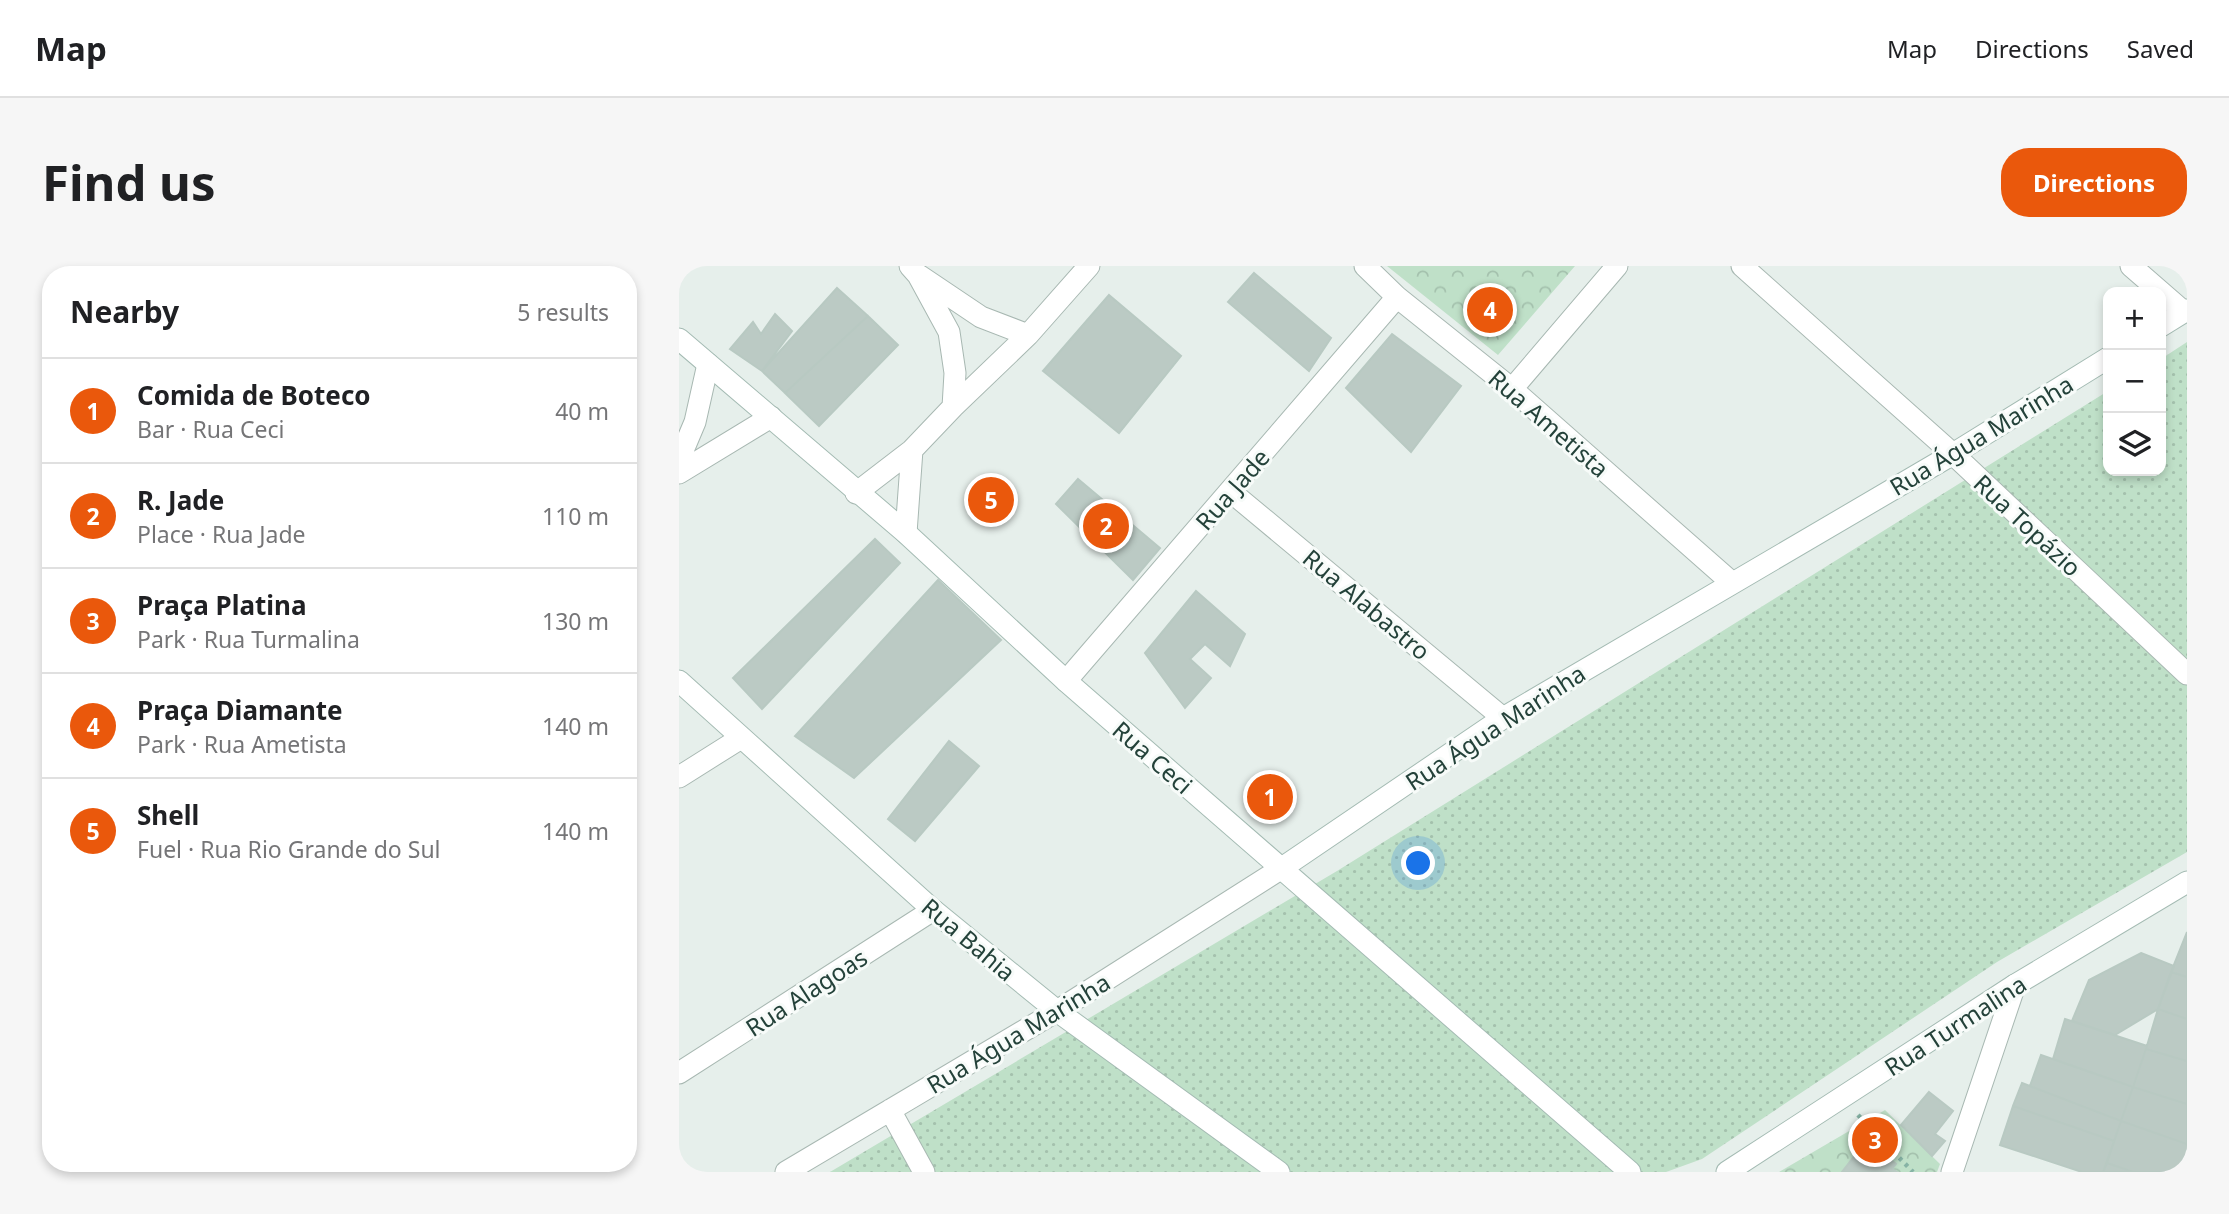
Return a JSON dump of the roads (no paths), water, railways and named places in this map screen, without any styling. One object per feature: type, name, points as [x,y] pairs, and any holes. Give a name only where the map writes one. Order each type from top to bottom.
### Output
[{"type":"street","points":[[856,493],[912,450],[1028,335],[1089,266]]},
{"type":"street","name":"Rua Ametista","points":[[1365,266],[1397,297],[1512,389],[1731,582]]},
{"type":"street","points":[[1512,389],[1617,266]]},
{"type":"street","name":"Rua Topázio","points":[[1742,266],[1953,454],[2187,674]]},
{"type":"street","points":[[2131,266],[2185,311],[2166,323]]},
{"type":"street","points":[[914,270],[981,317],[1028,335]]},
{"type":"street","points":[[914,270],[949,332],[955,373],[953,407]]},
{"type":"street","name":"Rua Jade","points":[[1066,681],[1397,297]]},
{"type":"street","name":"Rua Ceci","points":[[679,339],[906,533],[1066,681],[1630,1172]]},
{"type":"street","name":"Rua Água Marinha","points":[[786,1172],[1056,1011],[1282,868],[1503,718],[1953,454],[2103,361]]},
{"type":"street","points":[[679,460],[695,422],[708,364]]},
{"type":"street","points":[[679,473],[771,417]]},
{"type":"street","points":[[906,533],[912,450]]},
{"type":"street","name":"Rua Alabastro","points":[[1230,491],[1503,718]]},
{"type":"street","name":"Rua Bahia","points":[[679,681],[933,910],[1056,1011],[1279,1172]]},
{"type":"street","points":[[679,776],[741,738]]},
{"type":"street","name":"Rua Turmalina","points":[[1727,1172],[2015,985],[2187,882]]},
{"type":"street","name":"Rua Alagoas","points":[[679,1073],[933,910]]},
{"type":"street","points":[[1952,1172],[2015,985]]},
{"type":"street","points":[[890,1110],[924,1172]]},
{"type":"place","name":"Praça Diamante","points":[[1490,310]]},
{"type":"place","name":"Shell","points":[[991,500]]},
{"type":"place","name":"R. Jade","points":[[1106,526]]},
{"type":"place","name":"Comida de Boteco","points":[[1270,797]]},
{"type":"place","name":"Praça Platina","points":[[1875,1140]]}]
